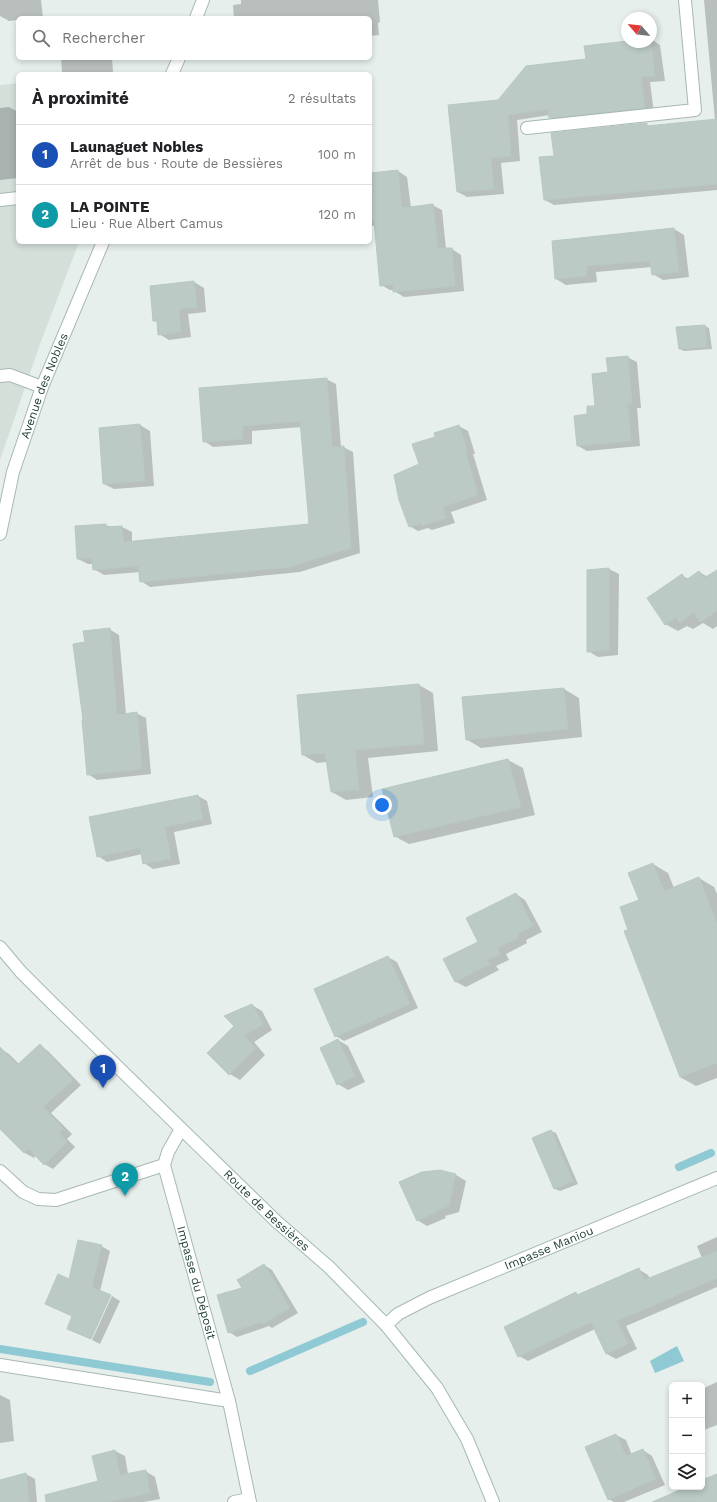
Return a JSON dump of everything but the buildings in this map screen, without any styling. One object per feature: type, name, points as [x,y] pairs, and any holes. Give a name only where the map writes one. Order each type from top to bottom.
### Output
[{"type":"street","points":[[197,16],[203,0]]},
{"type":"street","points":[[527,128],[695,110],[685,0]]},
{"type":"street","points":[[173,72],[178,60]]},
{"type":"street","points":[[0,200],[16,198]]},
{"type":"street","name":"Avenue des Nobles","points":[[0,534],[13,472],[42,387],[101,244]]},
{"type":"street","points":[[0,376],[10,375],[42,387]]},
{"type":"street","name":"Route de Bessières","points":[[0,947],[21,972],[276,1220],[329,1267],[386,1325],[437,1388],[467,1439],[493,1502]]},
{"type":"street","points":[[0,1171],[23,1192],[38,1199],[56,1200],[164,1165],[168,1152],[181,1128]]},
{"type":"street","name":"Impasse du Déposit","points":[[164,1165],[228,1401],[249,1500],[234,1502]]},
{"type":"street","name":"Impasse Maniou","points":[[386,1325],[398,1314],[430,1298],[717,1178]]},
{"type":"street","points":[[0,1365],[228,1401]]},
{"type":"shaded area","points":[[16,83],[16,244],[78,244],[40,344],[0,460],[0,85]]},
{"type":"water","points":[[677,1346],[684,1361],[655,1373],[650,1361]]},
{"type":"waterway","points":[[679,1167],[711,1153]]},
{"type":"waterway","points":[[250,1371],[363,1322]]},
{"type":"waterway","points":[[0,1349],[210,1382]]},
{"type":"place","name":"Launaguet Nobles","points":[[103,1088]]},
{"type":"place","name":"LA POINTE","points":[[125,1196]]}]
